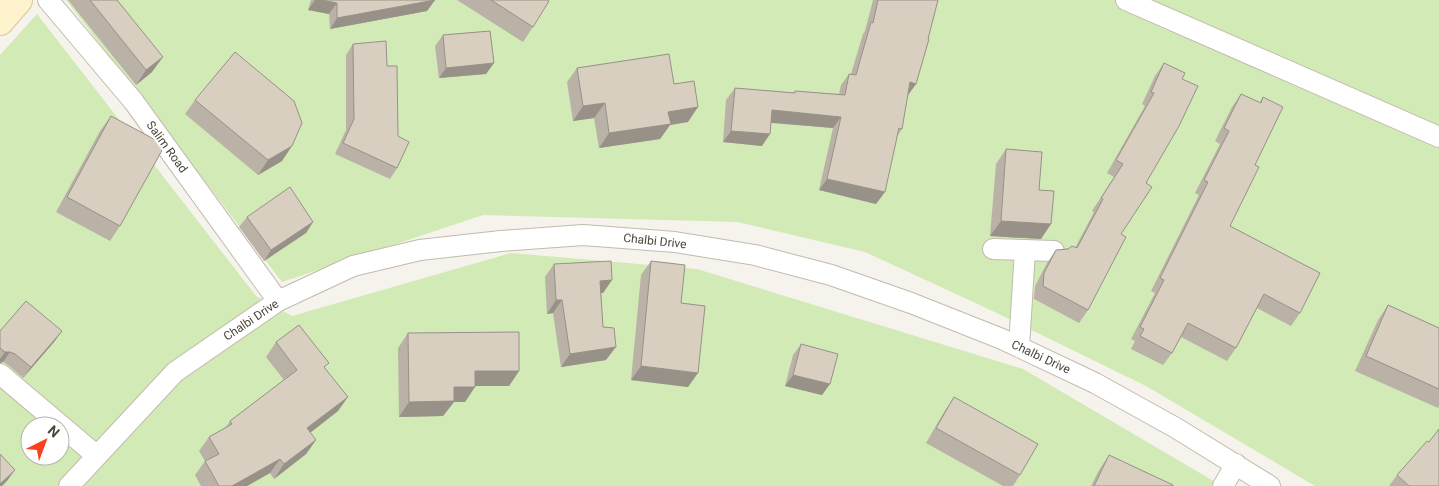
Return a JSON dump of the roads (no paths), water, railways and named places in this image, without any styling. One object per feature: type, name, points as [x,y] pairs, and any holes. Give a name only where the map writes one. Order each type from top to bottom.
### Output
[{"type":"street","points":[[0,21],[18,0]]},
{"type":"street","name":"Salim Road","points":[[48,0],[134,102],[278,301]]},
{"type":"street","points":[[1126,0],[1439,136]]},
{"type":"street","name":"Chalbi Drive","points":[[69,486],[175,372],[278,301],[353,266],[420,250],[500,241],[583,235],[675,242],[755,255],[831,275],[876,290],[993,335],[1095,383],[1176,428],[1270,486]]},
{"type":"street","points":[[992,250],[1054,250]]},
{"type":"street","points":[[1019,347],[1025,250]]},
{"type":"street","points":[[0,374],[97,456]]},
{"type":"street","points":[[1223,486],[1236,464]]}]
